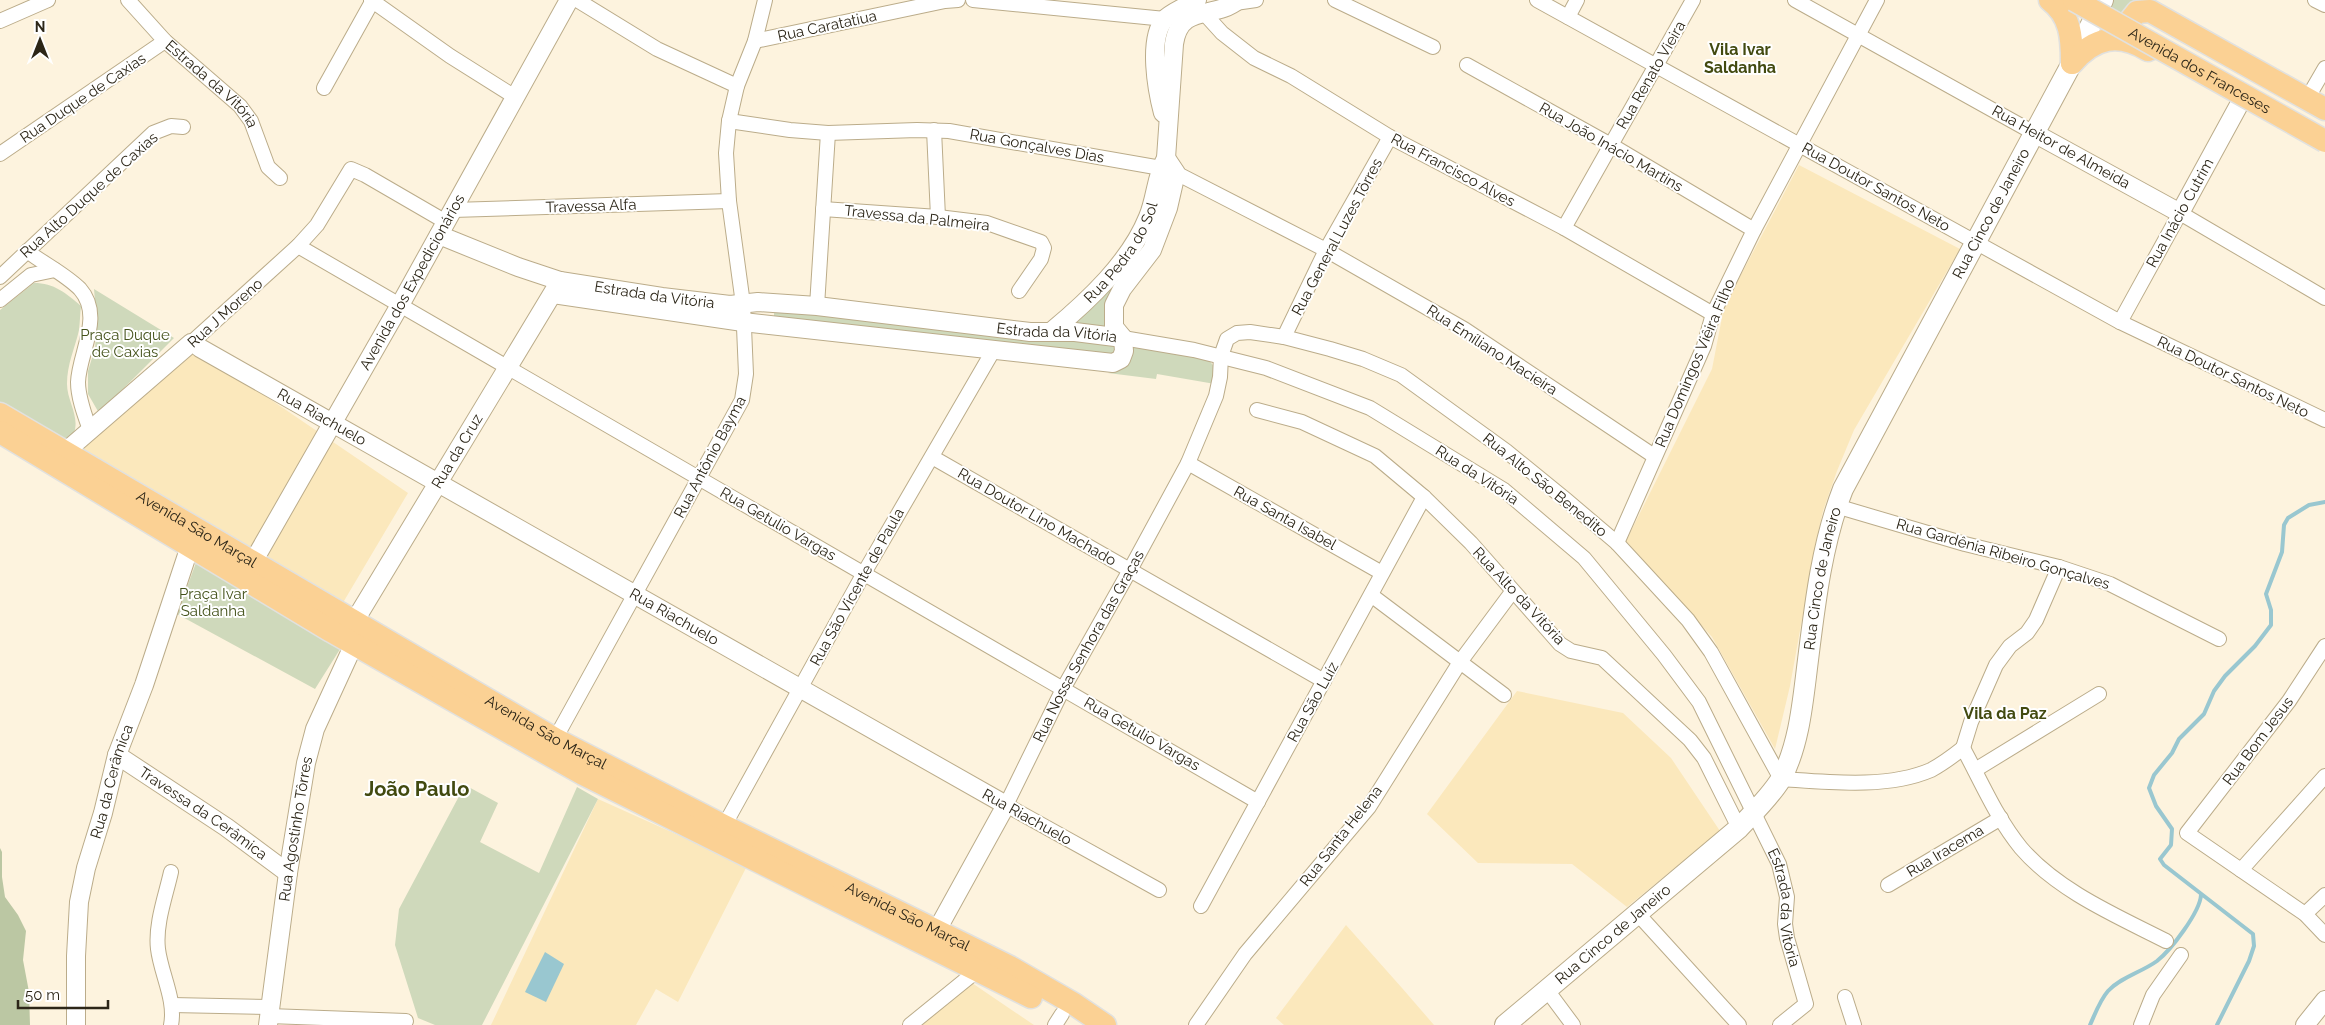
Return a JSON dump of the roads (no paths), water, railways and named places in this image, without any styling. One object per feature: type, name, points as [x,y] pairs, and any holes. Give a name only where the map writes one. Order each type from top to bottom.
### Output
[{"type":"main road","points":[[2050,0],[2064,14],[2068,23],[2072,63]]},
{"type":"main road","name":"Avenida dos Franceses","points":[[2074,0],[2325,141]]},
{"type":"main road","name":"Rua Cinco de Janeiro","points":[[1505,1025],[1739,828],[1781,779],[1798,730],[1824,553],[1836,506],[1843,488],[2105,0]]},
{"type":"main road","name":"Avenida dos Franceses","points":[[2105,0],[2325,124]]},
{"type":"main road","points":[[2150,0],[2170,21]]},
{"type":"main road","points":[[2316,104],[2150,11],[2137,12],[2130,19],[2128,28],[2132,39],[2136,43],[2325,152]]},
{"type":"main road","points":[[2072,63],[2089,47],[2099,42],[2118,39],[2136,43]]},
{"type":"main road","name":"Avenida São Marçal","points":[[0,414],[254,562],[354,633],[583,774],[978,969],[1066,1021]]},
{"type":"main road","name":"Avenida São Marçal","points":[[0,432],[190,546],[724,826],[1010,967],[1074,1004],[1105,1025]]},
{"type":"street","points":[[0,21],[48,0]]},
{"type":"street","name":"Estrada da Vitória","points":[[128,0],[165,41],[240,106],[251,121],[268,167],[280,178]]},
{"type":"street","points":[[324,88],[373,0],[450,56],[515,97]]},
{"type":"street","name":"Avenida dos Expedicionários","points":[[254,562],[400,305],[569,0]]},
{"type":"street","points":[[577,0],[657,49],[737,86]]},
{"type":"street","name":"Rua Antônio Bayma","points":[[555,739],[742,400],[746,374],[743,313],[729,201],[726,153],[729,121],[737,86],[755,41],[765,0]]},
{"type":"street","name":"Rua Caratatiua","points":[[755,41],[945,0],[958,0]]},
{"type":"street","points":[[973,0],[1101,6],[1165,19],[1194,9],[1216,10],[1236,1],[1256,0]]},
{"type":"street","points":[[1335,0],[1433,47]]},
{"type":"street","name":"Rua Doutor Santos Neto","points":[[1537,0],[2120,322],[2325,420]]},
{"type":"street","points":[[1568,17],[1578,0]]},
{"type":"street","name":"Rua Renato Vieira","points":[[1564,228],[1693,0]]},
{"type":"street","name":"Rua Heitor de Almeida","points":[[1795,0],[2180,213],[2325,298]]},
{"type":"street","name":"Rua Domingos Viêira Filho","points":[[1616,543],[1704,346],[1713,314],[1754,230],[1877,0]]},
{"type":"street","points":[[2315,0],[2325,5]]},
{"type":"street","name":"Rua Pedra do Sol","points":[[1123,338],[1114,327],[1114,305],[1122,289],[1152,250],[1168,208],[1166,128],[1175,39],[1180,27],[1194,9]]},
{"type":"street","name":"Rua Francisco Alves","points":[[1194,9],[1254,58],[1291,76],[1390,137],[1564,228],[1713,314]]},
{"type":"street","name":"Rua Pedra do Sol","points":[[1165,19],[1158,38],[1156,71],[1158,93],[1166,128]]},
{"type":"street","name":"Rua Duque de Caxias","points":[[0,154],[165,41]]},
{"type":"street","name":"Rua João Inácio Martins","points":[[1467,65],[1611,145],[1754,230]]},
{"type":"street","points":[[2316,104],[2325,68]]},
{"type":"street","name":"Rua Inácio Cutrim","points":[[2120,322],[2240,103]]},
{"type":"street","name":"Rua Gonçalves Dias","points":[[729,121],[790,130],[828,133],[934,130],[1167,166],[1326,250]]},
{"type":"street","name":"Rua Alto Duque de Caxias","points":[[0,276],[153,133],[171,126],[183,127]]},
{"type":"street","points":[[934,130],[938,217]]},
{"type":"street","points":[[817,306],[828,133]]},
{"type":"street","name":"Rua General Luzes Tôrres","points":[[1284,337],[1326,250],[1390,137]]},
{"type":"street","name":"Rua Pedra do Sol","points":[[1052,331],[1080,307],[1135,242],[1144,226],[1167,166]]},
{"type":"street","name":"Estrada da Vitória","points":[[329,204],[348,172],[353,169],[446,222],[518,268],[556,287],[994,351],[1113,363],[1123,356],[1123,338],[1090,333],[1030,332],[817,306],[769,303],[743,313]]},
{"type":"street","name":"Travessa Alfa","points":[[446,222],[729,201]]},
{"type":"street","name":"Rua J Moreno","points":[[65,452],[196,345],[298,246],[317,225],[329,204]]},
{"type":"street","name":"Travessa da Palmeira","points":[[823,209],[938,217],[987,223],[1042,243],[1044,248],[1041,259],[1019,291]]},
{"type":"street","name":"Rua Getulio Vargas","points":[[298,246],[1258,802]]},
{"type":"street","name":"Rua Emíliano Macieira","points":[[1326,250],[1464,329],[1654,456]]},
{"type":"street","points":[[27,251],[81,291],[89,310],[91,323],[78,383],[84,415],[90,430]]},
{"type":"street","name":"Rua Alto Duque de Caxias","points":[[0,300],[30,275],[55,270]]},
{"type":"street","name":"Rua da Cruz","points":[[354,633],[437,484],[556,287]]},
{"type":"street","name":"Rua Alto São Benedito","points":[[1221,356],[1227,339],[1238,332],[1250,332],[1284,337],[1363,359],[1401,375],[1506,451],[1616,543],[1666,594],[1711,652],[1781,779]]},
{"type":"street","name":"Rua da Vitória","points":[[1123,338],[1221,356],[1266,368],[1370,408],[1504,490],[1584,558],[1606,582],[1700,702],[1753,813]]},
{"type":"street","name":"Rua Riachuelo","points":[[196,345],[437,484],[1158,890]]},
{"type":"street","name":"Rua São Vicente de Paula","points":[[724,826],[864,573],[994,351]]},
{"type":"street","name":"Rua Nossa Senhora das Graças","points":[[937,930],[1006,805],[1063,689],[1188,463],[1216,396],[1220,377],[1221,356]]},
{"type":"street","name":"Rua Alto da Vitória","points":[[1257,410],[1302,422],[1362,449],[1375,456],[1424,497],[1470,543],[1560,644],[1571,651],[1602,658],[1690,740],[1704,758],[1739,828]]},
{"type":"street","name":"Rua Doutor Lino Machado","points":[[932,457],[1324,681]]},
{"type":"street","name":"Rua Santa Isabel","points":[[1188,463],[1382,573]]},
{"type":"street","name":"Rua São Luíz","points":[[1201,906],[1424,497]]},
{"type":"street","name":"Rua Gardênia Ribeiro Gonçalves","points":[[1836,506],[1965,544],[2059,567],[2110,584],[2219,639]]},
{"type":"street","name":"Rua da Cerâmica","points":[[76,1025],[76,956],[79,902],[86,868],[103,813],[117,756],[144,685],[190,546]]},
{"type":"street","points":[[1781,779],[1841,783],[1890,781],[1930,770],[1963,748],[1971,722],[1996,664],[2010,646],[2027,633],[2036,620],[2059,567]]},
{"type":"street","name":"Rua Santa Helena","points":[[1196,1025],[1245,954],[1368,807],[1460,662],[1512,592]]},
{"type":"street","points":[[1370,595],[1504,695]]},
{"type":"street","name":"Rua Agostinho Tôrres","points":[[269,1016],[288,873],[310,745],[354,633]]},
{"type":"street","name":"Rua Bom Jesus","points":[[2241,870],[2188,833],[2289,701],[2325,646]]},
{"type":"street","points":[[1975,770],[2099,694]]},
{"type":"street","points":[[1963,748],[2001,818],[2023,850],[2065,885],[2095,905],[2166,941]]},
{"type":"street","name":"Travessa da Cerâmica","points":[[117,756],[226,827],[288,873]]},
{"type":"street","points":[[2325,776],[2241,870],[2305,914],[2325,934]]},
{"type":"street","name":"Estrada da Vitória","points":[[1753,813],[1779,864],[1786,898],[1785,924],[1787,938],[1806,1004],[1780,1025]]},
{"type":"street","name":"Rua Iracema","points":[[1888,885],[2001,818]]},
{"type":"street","points":[[170,872],[159,927],[158,946],[172,1005],[170,1025]]},
{"type":"street","points":[[2305,914],[2325,895]]},
{"type":"street","points":[[1637,913],[1739,1025]]},
{"type":"street","points":[[2141,1025],[2153,995],[2181,955]]},
{"type":"street","points":[[910,1025],[978,969]]},
{"type":"street","points":[[1546,990],[1573,1025]]},
{"type":"street","points":[[1845,997],[1854,1025]]},
{"type":"street","points":[[2305,1025],[2325,1000]]},
{"type":"street","points":[[172,1005],[269,1016],[365,1023],[406,1021]]},
{"type":"water","points":[[545,952],[564,964],[546,1002],[525,992]]},
{"type":"waterway","points":[[2217,1025],[2249,961],[2254,946],[2253,934],[2164,865],[2160,859],[2171,845],[2172,829],[2156,806],[2149,788],[2154,775],[2172,753],[2179,739],[2204,714],[2214,691],[2225,676],[2255,646],[2271,625],[2271,610],[2266,594],[2282,552],[2284,525],[2288,518],[2309,505],[2325,502]]},
{"type":"waterway","points":[[2090,1025],[2100,1003],[2113,986],[2157,961],[2170,948],[2196,911],[2201,895]]},
{"type":"district","name":"Vila Ivar Saldanha","points":[[1740,58]]},
{"type":"district","name":"Vila da Paz","points":[[2005,713]]},
{"type":"district","name":"João Paulo","points":[[417,789]]},
{"type":"park label","name":"Praça Duque de Caxias","points":[[125,344]]},
{"type":"park label","name":"Praça Ivar Saldanha","points":[[213,602]]}]
